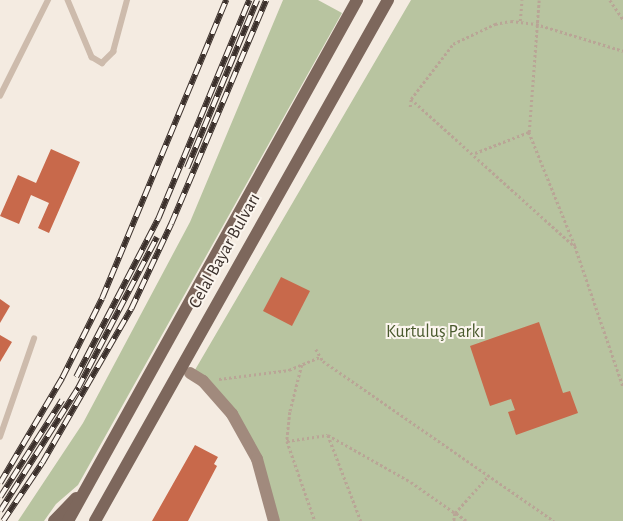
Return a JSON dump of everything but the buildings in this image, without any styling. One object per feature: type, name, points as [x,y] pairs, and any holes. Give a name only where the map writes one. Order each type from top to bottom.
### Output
[{"type":"main road","name":"Celal Bayar Bulvarı","points":[[68,521],[80,496],[357,0]]},
{"type":"main road","name":"Celal Bayar Bulvarı","points":[[95,521],[388,0]]},
{"type":"main road","points":[[190,373],[203,381],[232,414],[257,459],[274,521]]},
{"type":"main road","points":[[54,521],[80,496]]},
{"type":"main road","points":[[102,521],[104,506]]},
{"type":"lane","points":[[0,96],[3,84],[48,0]]},
{"type":"lane","points":[[68,0],[92,57],[102,63],[113,52],[127,0]]},
{"type":"lane","points":[[0,437],[34,339]]},
{"type":"path","points":[[520,21],[522,0]]},
{"type":"path","points":[[539,0],[529,132],[575,246],[623,386]]},
{"type":"path","points":[[610,0],[623,19]]},
{"type":"path","points":[[410,107],[411,99],[453,44],[495,24],[520,21],[536,24],[623,51]]},
{"type":"path","points":[[411,99],[476,153],[575,246]]},
{"type":"path","points":[[476,153],[529,132]]},
{"type":"path","points":[[316,349],[319,357],[554,521]]},
{"type":"path","points":[[203,381],[289,370],[319,357]]},
{"type":"path","points":[[302,365],[290,412],[288,441],[315,521]]},
{"type":"path","points":[[288,441],[328,435],[411,482],[466,521]]},
{"type":"path","points":[[328,435],[361,521]]},
{"type":"path","points":[[454,521],[455,513],[489,475]]},
{"type":"green space","points":[[283,0],[318,0],[342,13],[78,485],[56,504],[44,521],[18,521],[83,423],[190,222]]},
{"type":"green space","name":"Kurtuluş Parkı","points":[[411,0],[623,0],[623,521],[274,521],[257,459],[232,414],[192,375]]},
{"type":"railway","points":[[0,483],[62,378],[102,298],[226,0]]},
{"type":"railway","points":[[76,377],[158,219],[249,0]]},
{"type":"railway","points":[[187,168],[257,0]]},
{"type":"railway","points":[[3,521],[42,463],[131,309],[171,224],[266,0]]},
{"type":"railway","points":[[0,511],[78,388],[157,237]]},
{"type":"railway","points":[[0,497],[62,400]]}]
